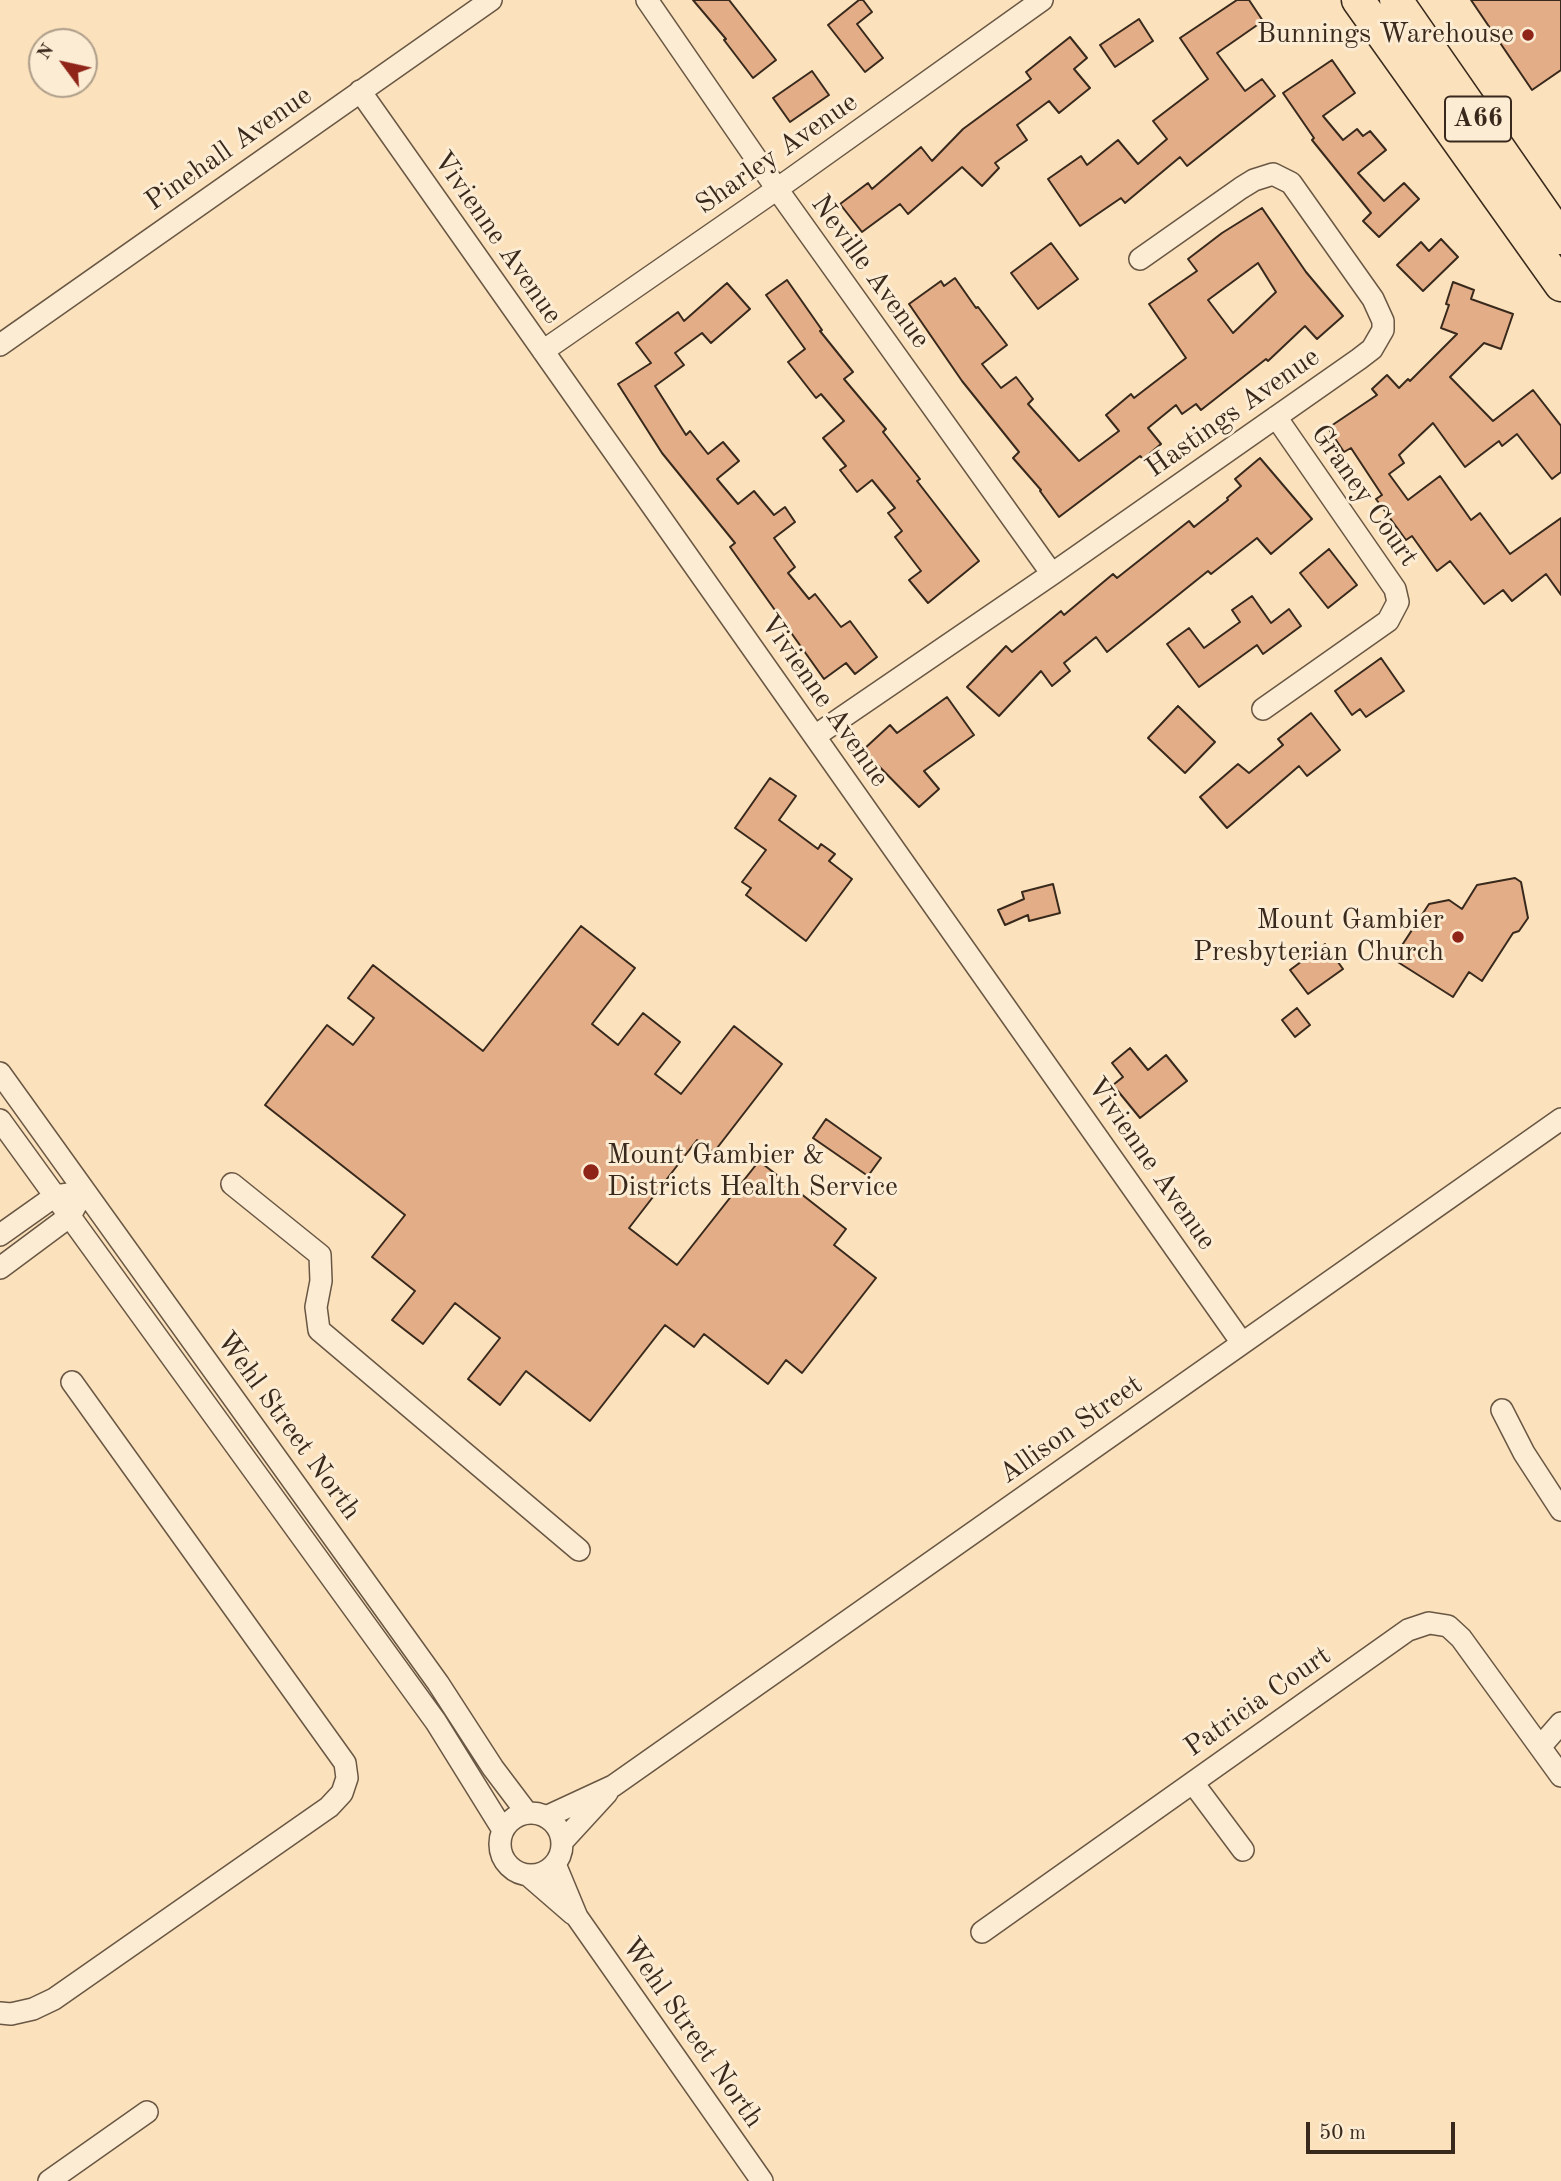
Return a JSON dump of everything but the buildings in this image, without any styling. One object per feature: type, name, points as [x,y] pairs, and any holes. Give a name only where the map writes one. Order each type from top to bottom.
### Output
[{"type":"highway","name":"A66","points":[[1358,0],[1561,285]]},
{"type":"highway","name":"A66","points":[[1396,0],[1561,238]]},
{"type":"street","name":"Pinehall Avenue","points":[[0,345],[491,0]]},
{"type":"street","name":"Neville Avenue","points":[[648,0],[777,190],[1052,574]]},
{"type":"street","name":"Sharley Avenue","points":[[543,351],[777,190],[1042,0]]},
{"type":"street","points":[[1371,0],[1386,21],[1408,70]]},
{"type":"street","name":"Vivienne Avenue","points":[[360,92],[1242,1343]]},
{"type":"street","name":"Hastings Avenue","points":[[815,736],[1052,574],[1372,349],[1383,330],[1383,321],[1373,299],[1291,183],[1273,174],[1254,180],[1140,260]]},
{"type":"street","name":"Graney Court","points":[[1263,709],[1388,621],[1398,602],[1395,589],[1276,417]]},
{"type":"street","name":"Wehl Street North","points":[[0,1073],[438,1683],[493,1768],[536,1815]]},
{"type":"street","name":"Allison Street","points":[[562,1842],[613,1786],[1561,1119]]},
{"type":"street","name":"Wehl Street North","points":[[0,1120],[436,1722],[503,1830]]},
{"type":"street","points":[[232,1184],[320,1255],[321,1282],[316,1307],[319,1330],[579,1550]]},
{"type":"street","points":[[0,1235],[55,1196],[85,1191]]},
{"type":"street","points":[[0,1268],[70,1216],[85,1191]]},
{"type":"street","points":[[0,2013],[11,2014],[33,2009],[54,1999],[329,1807],[342,1793],[347,1778],[345,1763],[72,1382]]},
{"type":"street","points":[[1502,1410],[1524,1453],[1561,1510]]},
{"type":"street","name":"Patricia Court","points":[[982,1932],[1408,1630],[1429,1623],[1448,1626],[1461,1638],[1561,1776]]},
{"type":"street","points":[[1541,1747],[1561,1723]]},
{"type":"street","points":[[1194,1783],[1243,1850]]},
{"type":"street","name":"Allison Street","points":[[536,1815],[613,1786]]},
{"type":"street","points":[[536,1815],[554,1824],[562,1842],[555,1864],[546,1871],[528,1875],[512,1869],[505,1862],[500,1841],[503,1830],[512,1819],[536,1815]]},
{"type":"street","name":"Wehl Street North","points":[[555,1864],[577,1917],[762,2181]]},
{"type":"street","name":"Wehl Street North","points":[[528,1875],[577,1917]]},
{"type":"street","points":[[49,2181],[147,2112]]},
{"type":"place","name":"Bunnings Warehouse","points":[[1528,35]]},
{"type":"place","name":"Mount Gambier Presbyterian Church","points":[[1458,937]]},
{"type":"place","name":"Mount Gambier & Districts Health Service","points":[[591,1172]]}]
